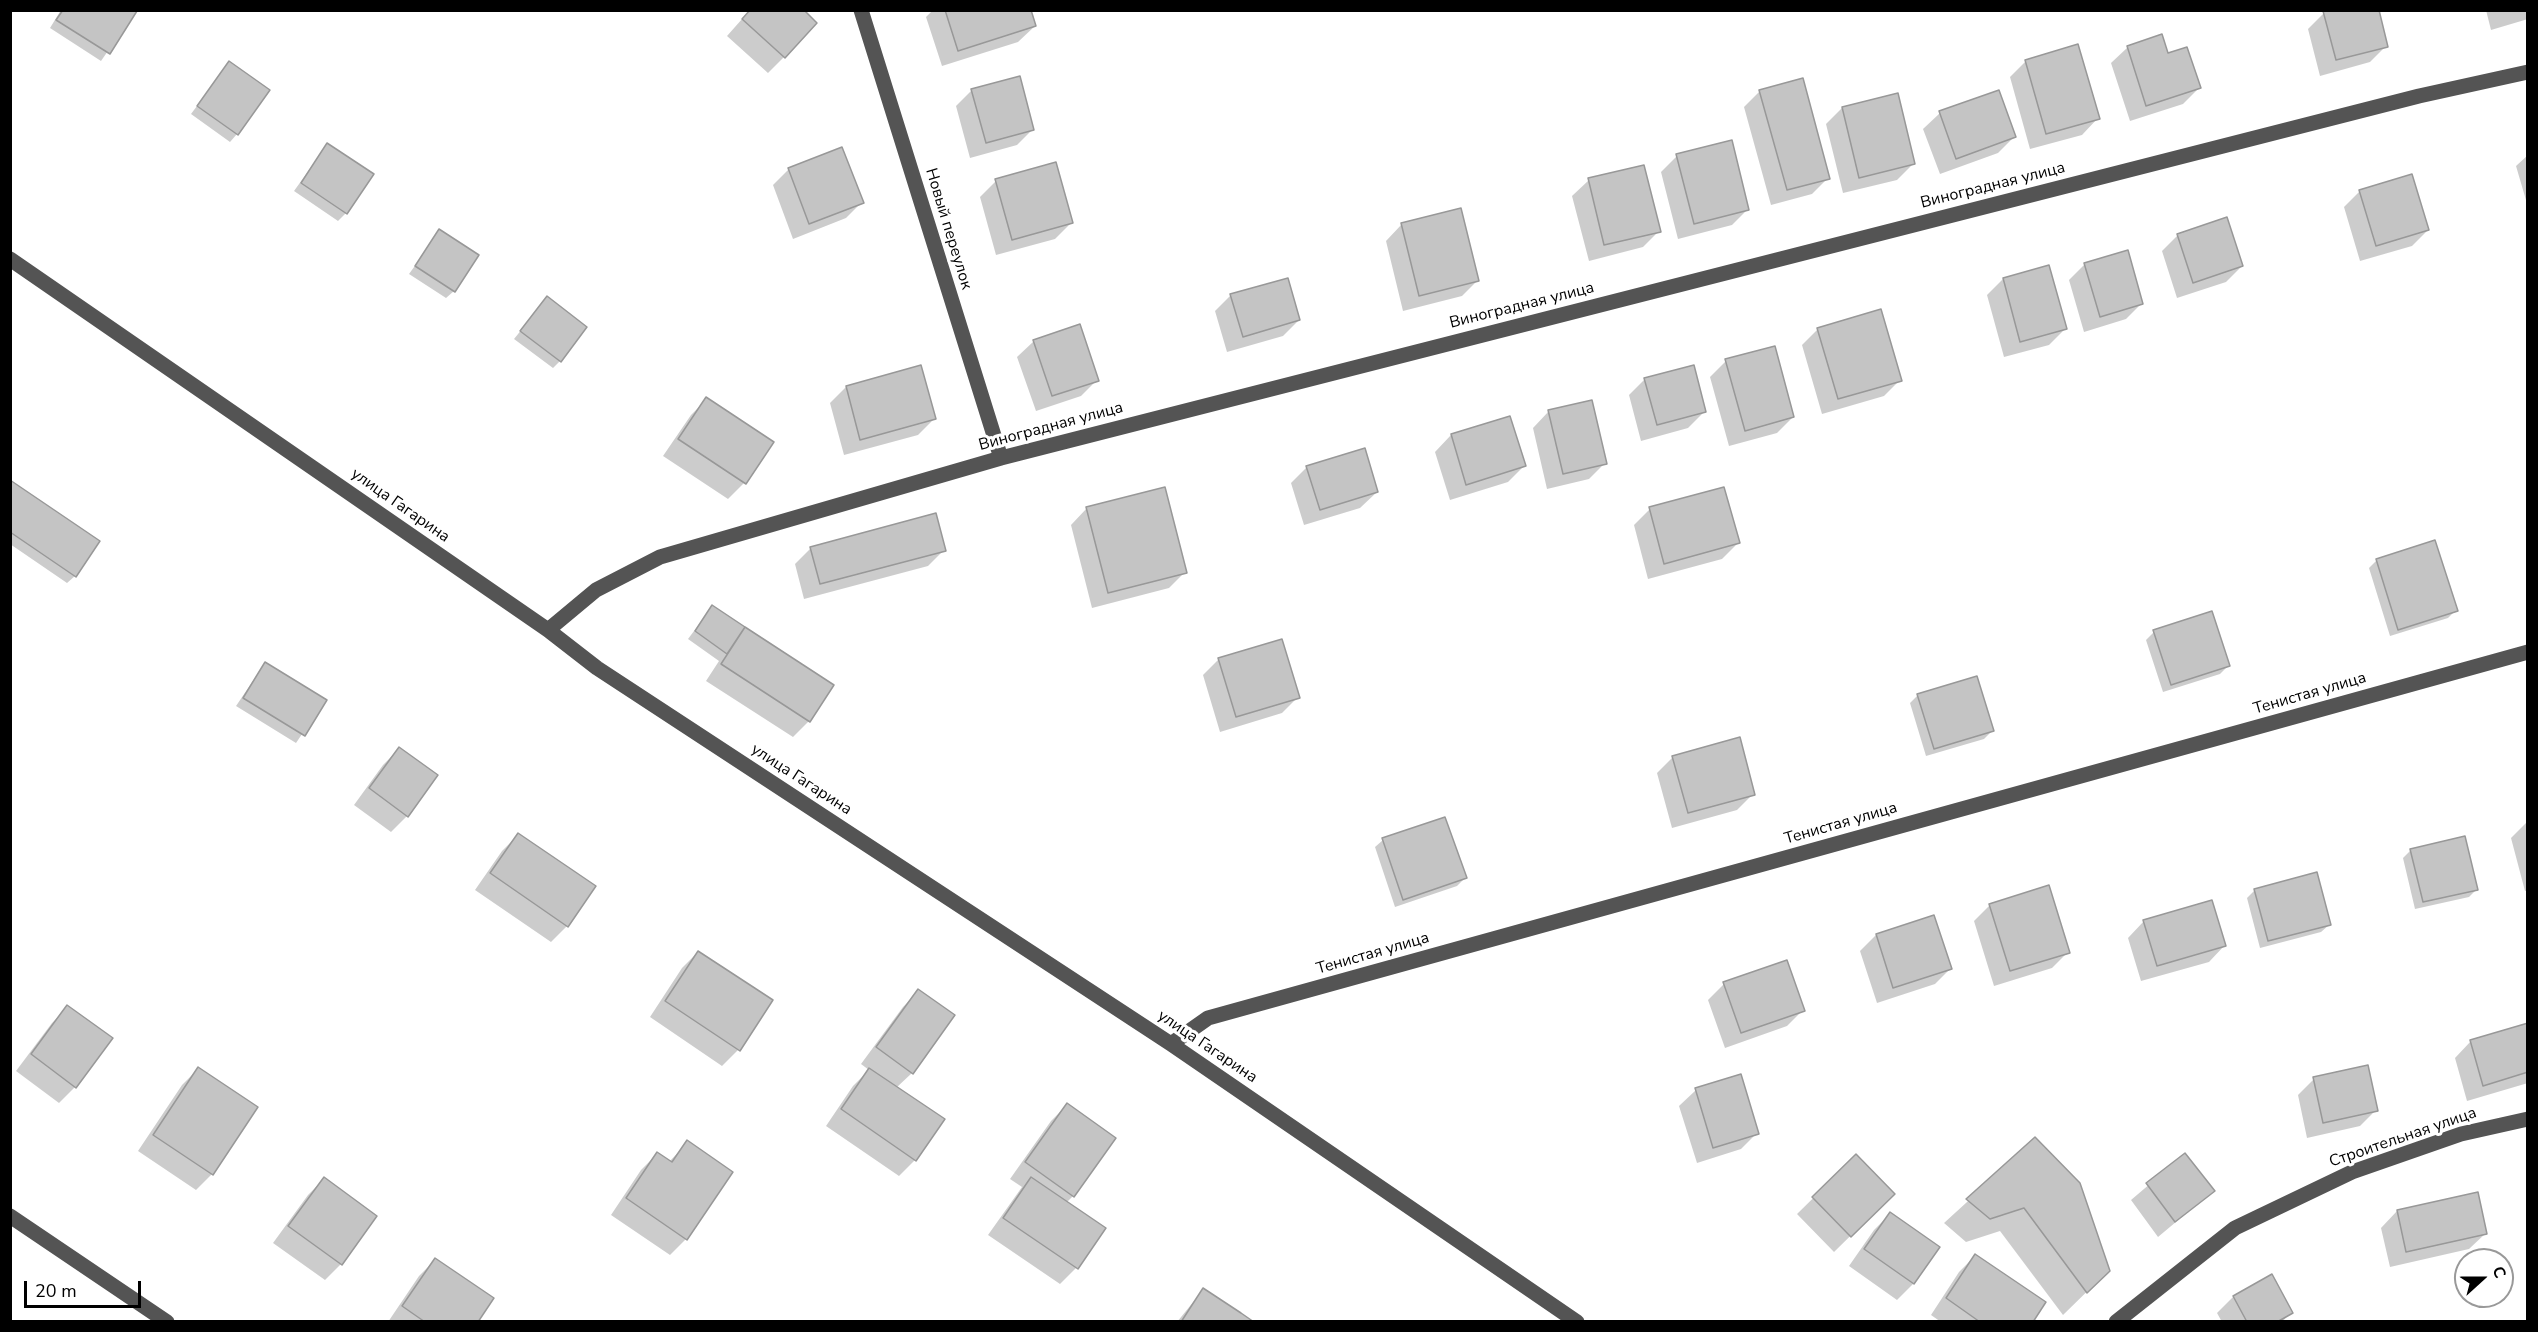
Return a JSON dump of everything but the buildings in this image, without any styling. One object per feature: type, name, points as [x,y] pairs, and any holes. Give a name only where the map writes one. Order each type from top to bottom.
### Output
[{"type":"street","name":"Новый переулок","points":[[861,10],[1001,458]]},
{"type":"street","name":"Виноградная улица","points":[[548,630],[596,590],[660,557],[1001,458],[2420,96],[2528,72]]},
{"type":"street","name":"улица Гагарина","points":[[10,260],[548,630],[597,668],[1171,1044],[1577,1322]]},
{"type":"street","name":"Тенистая улица","points":[[1171,1044],[1208,1018],[2528,652]]},
{"type":"street","name":"Строительная улица","points":[[2116,1322],[2235,1228],[2352,1172],[2461,1134],[2528,1119]]},
{"type":"street","points":[[10,1216],[167,1322]]}]
